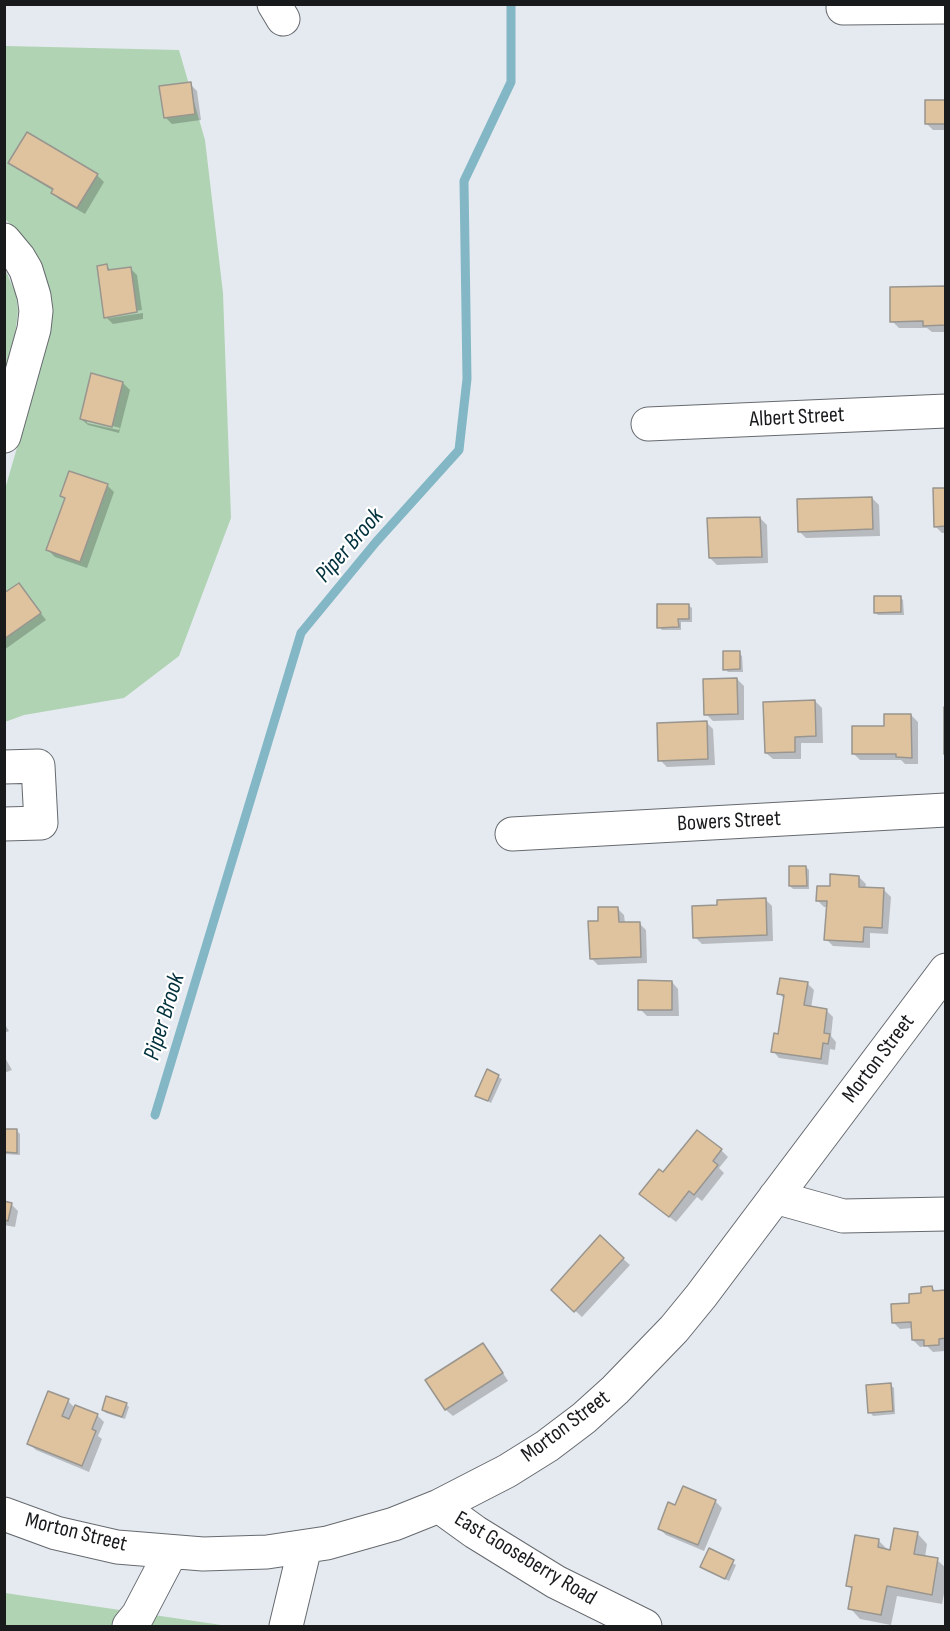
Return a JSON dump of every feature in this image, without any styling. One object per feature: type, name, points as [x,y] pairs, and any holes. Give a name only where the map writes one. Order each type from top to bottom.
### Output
[{"type":"street","points":[[843,8],[945,7]]},
{"type":"street","points":[[4,240],[26,270],[36,311],[34,329],[4,436]]},
{"type":"street","name":"Albert Street","points":[[648,424],[945,411]]},
{"type":"street","points":[[4,767],[38,766],[41,823],[4,825]]},
{"type":"street","name":"Bowers Street","points":[[512,834],[945,810]]},
{"type":"street","name":"Morton Street","points":[[4,1514],[56,1533],[117,1547],[235,1554],[305,1547],[385,1527],[439,1506],[507,1471],[547,1446],[584,1418],[615,1390],[681,1321],[945,970]]},
{"type":"street","points":[[775,1197],[843,1216],[945,1214]]},
{"type":"street","name":"East Gooseberry Road","points":[[439,1506],[475,1532],[548,1577],[645,1626]]},
{"type":"street","points":[[286,1626],[305,1547]]},
{"type":"street","points":[[129,1626],[138,1615],[171,1552]]},
{"type":"green space","points":[[5,46],[179,50],[205,140],[223,293],[231,518],[179,656],[124,698],[24,715],[5,722],[5,489],[42,362],[47,328],[20,234],[5,219]]},
{"type":"green space","points":[[5,269],[16,294],[18,311],[14,343],[5,376]]},
{"type":"green space","points":[[5,1593],[228,1626],[5,1626]]},
{"type":"building","points":[[191,82],[195,114],[164,118],[159,86]]},
{"type":"building","points":[[945,82],[946,124],[925,124],[925,100],[945,100]]},
{"type":"building","points":[[27,132],[98,174],[77,208],[51,193],[53,189],[8,163]]},
{"type":"building","points":[[107,264],[108,270],[131,267],[137,312],[104,318],[97,266]]},
{"type":"building","points":[[946,286],[946,325],[923,326],[923,321],[890,322],[890,287]]},
{"type":"building","points":[[91,373],[123,382],[112,427],[80,419]]},
{"type":"building","points":[[69,471],[108,484],[80,562],[46,550],[65,498],[60,496]]},
{"type":"building","points":[[933,488],[946,488],[946,526],[934,527]]},
{"type":"building","points":[[872,497],[873,529],[798,532],[797,499]]},
{"type":"building","points":[[760,517],[762,557],[709,558],[707,518]]},
{"type":"building","points":[[19,583],[41,613],[4,639],[4,593]]},
{"type":"building","points":[[874,596],[901,596],[901,612],[874,613]]},
{"type":"building","points":[[657,604],[689,604],[689,619],[678,619],[679,627],[657,628]]},
{"type":"building","points":[[723,651],[740,651],[740,669],[723,670]]},
{"type":"building","points":[[737,678],[738,714],[704,715],[703,679]]},
{"type":"building","points":[[815,700],[816,736],[795,737],[795,752],[765,753],[763,702]]},
{"type":"building","points":[[944,707],[946,707],[946,754],[944,754]]},
{"type":"building","points":[[884,714],[911,714],[912,758],[896,757],[896,754],[852,754],[852,726],[884,726]]},
{"type":"building","points":[[707,721],[708,759],[658,761],[657,723]]},
{"type":"building","points":[[789,866],[806,866],[807,886],[789,886]]},
{"type":"building","points":[[830,874],[859,876],[859,887],[884,888],[882,928],[864,927],[863,942],[824,940],[827,901],[816,901],[817,886],[830,886]]},
{"type":"building","points":[[766,898],[767,935],[693,938],[692,906],[717,905],[717,900]]},
{"type":"building","points":[[598,907],[618,907],[619,922],[640,922],[641,957],[590,959],[588,921],[598,921]]},
{"type":"building","points":[[780,978],[808,982],[804,1005],[827,1009],[824,1033],[830,1034],[828,1044],[823,1043],[821,1059],[771,1052],[774,1033],[778,1034],[784,995],[777,994]]},
{"type":"building","points":[[638,980],[672,981],[672,1010],[638,1010]]},
{"type":"building","points":[[487,1069],[499,1075],[488,1101],[475,1096]]},
{"type":"building","points":[[4,1129],[17,1129],[17,1153],[4,1152]]},
{"type":"building","points":[[697,1130],[722,1149],[713,1161],[718,1165],[694,1195],[689,1191],[669,1217],[639,1194],[659,1169],[663,1172]]},
{"type":"building","points":[[4,1201],[12,1203],[8,1221],[4,1220]]},
{"type":"building","points":[[600,1235],[624,1258],[574,1312],[551,1290]]},
{"type":"building","points":[[932,1286],[933,1291],[946,1290],[946,1338],[939,1339],[939,1345],[924,1346],[924,1340],[912,1340],[911,1322],[892,1323],[891,1304],[909,1303],[909,1294],[921,1293],[921,1287]]},
{"type":"building","points":[[483,1343],[503,1373],[445,1410],[425,1380]]},
{"type":"building","points":[[891,1383],[893,1411],[868,1413],[866,1385]]},
{"type":"building","points":[[48,1391],[69,1399],[62,1416],[69,1419],[75,1405],[98,1414],[92,1429],[96,1431],[82,1466],[27,1444]]},
{"type":"building","points":[[106,1396],[127,1403],[122,1417],[102,1410]]},
{"type":"building","points":[[683,1486],[716,1500],[698,1545],[658,1529],[668,1502],[675,1505]]},
{"type":"building","points":[[894,1528],[918,1532],[914,1554],[938,1558],[932,1595],[887,1586],[881,1615],[848,1609],[852,1587],[846,1586],[855,1535],[879,1539],[878,1547],[890,1550]]},
{"type":"building","points":[[709,1548],[734,1560],[725,1579],[700,1567]]},
{"type":"waterway","name":"Piper Brook","points":[[155,1115],[301,633],[376,542],[459,450],[467,379],[464,181],[511,82],[511,4]]}]
